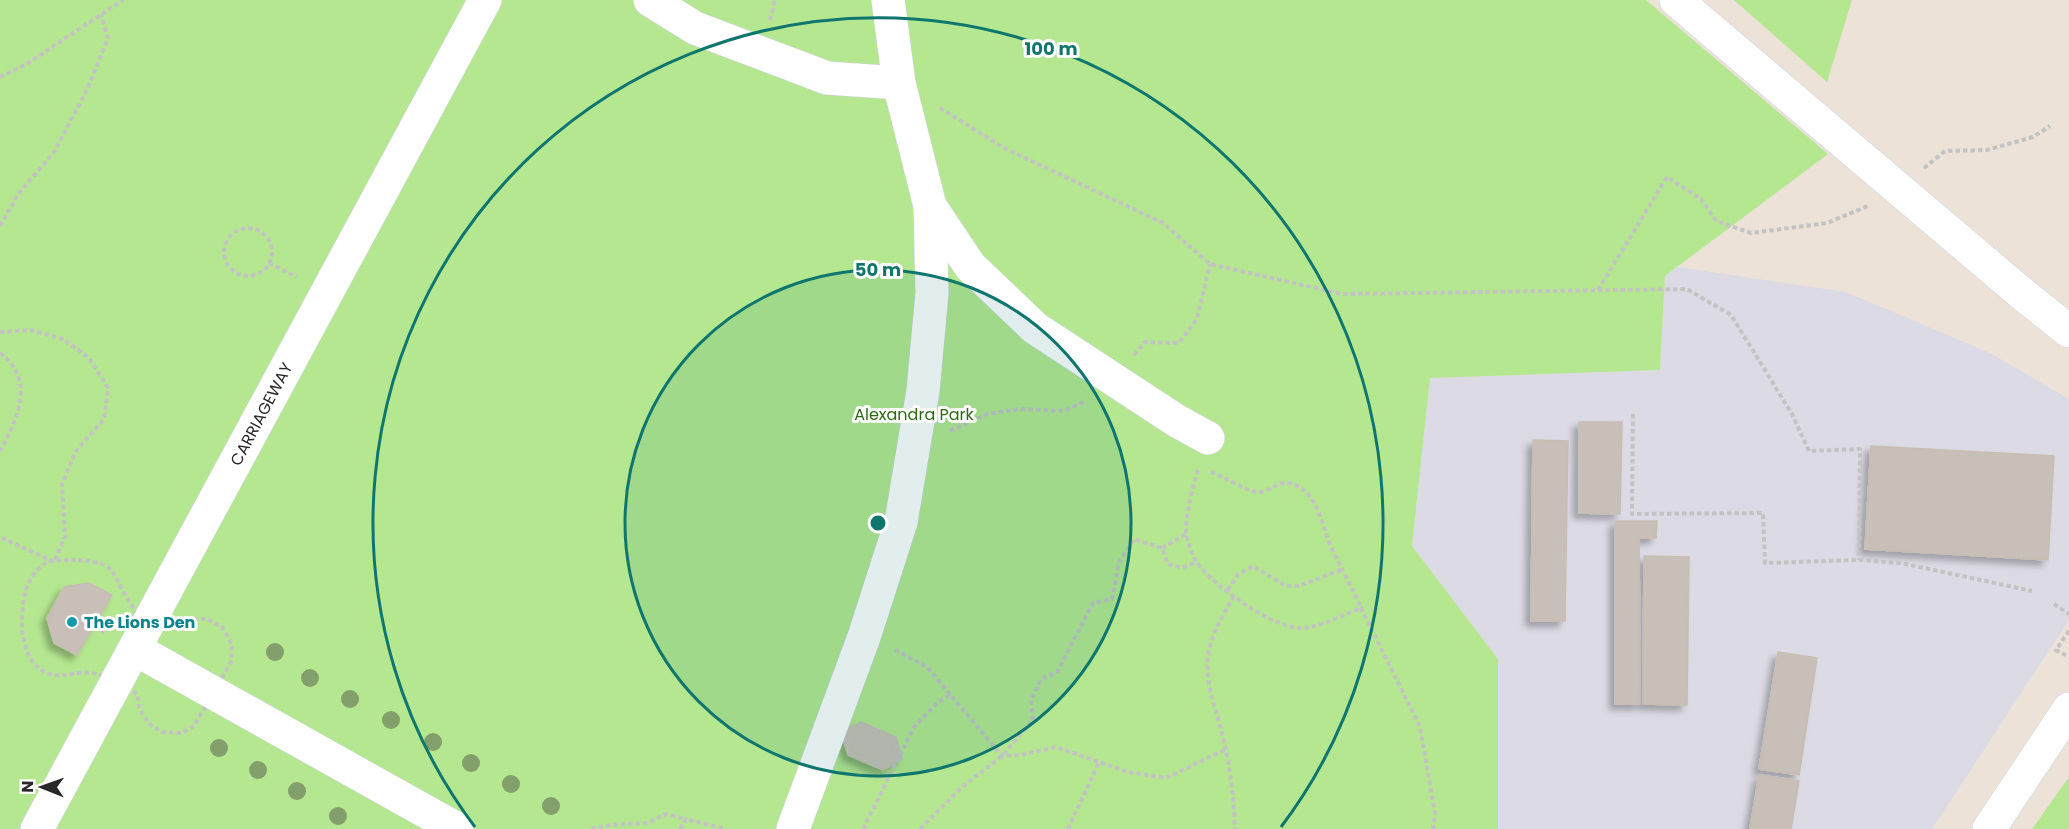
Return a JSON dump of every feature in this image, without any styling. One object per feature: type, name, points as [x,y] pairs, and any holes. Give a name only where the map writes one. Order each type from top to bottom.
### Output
[{"type":"street","points":[[650,0],[696,28],[827,78],[899,83]]},
{"type":"street","points":[[793,829],[864,637],[900,522],[923,391],[932,293],[930,206],[899,83],[888,0]]},
{"type":"street","points":[[1676,0],[2011,285],[2069,331]]},
{"type":"street","name":"CARRIAGEWAY","points":[[37,829],[478,4]]},
{"type":"street","points":[[930,206],[970,266],[1035,328],[1177,421],[1208,438]]},
{"type":"street","points":[[140,638],[457,829]]},
{"type":"street","points":[[1989,829],[2069,710]]},
{"type":"path","points":[[0,77],[25,65],[123,0]]},
{"type":"path","points":[[0,226],[19,193],[54,152],[87,90],[108,38],[101,15]]},
{"type":"path","points":[[899,83],[1004,148],[1163,223],[1210,264],[1342,294],[1687,289],[1731,315],[1792,414],[1809,451],[1860,449],[1859,560]]},
{"type":"path","points":[[1916,174],[1946,151],[1987,150],[2033,137],[2050,126]]},
{"type":"path","points":[[1598,291],[1667,177],[1701,199],[1716,221],[1751,233],[1827,223],[1873,204]]},
{"type":"path","points":[[241,229],[256,230],[268,240],[271,247],[269,262],[258,273],[250,276],[235,273],[225,261],[225,245],[234,232],[241,229]]},
{"type":"path","points":[[269,262],[294,276]]},
{"type":"path","points":[[917,427],[948,432],[987,414],[1020,409],[1064,411],[1098,396],[1145,342],[1179,343],[1197,319],[1210,264]]},
{"type":"path","points":[[0,332],[30,330],[63,339],[89,358],[108,388],[104,419],[76,451],[62,484],[65,536],[54,562]]},
{"type":"path","points":[[0,353],[13,363],[22,392],[15,423],[0,451]]},
{"type":"path","points":[[1633,414],[1632,514],[1763,513],[1765,563],[1859,560],[1901,563],[2032,591]]},
{"type":"path","points":[[1361,608],[1305,628],[1298,628],[1268,620],[1234,596],[1197,562],[1186,534],[1192,488],[1198,468],[1218,474],[1254,492],[1268,490],[1285,482],[1295,484],[1314,502],[1331,546],[1420,727],[1435,814],[1433,829]]},
{"type":"path","points":[[920,829],[962,787],[1002,756],[1033,720],[1031,700],[1041,679],[1057,672],[1093,603],[1112,599],[1119,562],[1134,539],[1161,548],[1186,534]]},
{"type":"path","points":[[0,537],[54,562]]},
{"type":"path","points":[[1161,548],[1168,564],[1182,568],[1197,562]]},
{"type":"path","points":[[116,682],[91,672],[52,674],[38,667],[30,658],[22,639],[22,610],[26,590],[37,571],[45,563],[78,560],[104,564],[114,572],[126,597],[140,638]]},
{"type":"path","points":[[1228,590],[1238,574],[1253,566],[1286,586],[1299,586],[1343,569]]},
{"type":"path","points":[[1234,596],[1218,625],[1210,647],[1208,669],[1210,690],[1226,748],[1235,829]]},
{"type":"path","points":[[2054,604],[2069,614]]},
{"type":"path","points":[[2069,631],[2056,650],[2069,657]]},
{"type":"path","points":[[864,637],[908,655],[927,667],[1002,756]]},
{"type":"path","points":[[863,829],[914,727],[938,702],[951,694]]},
{"type":"path","points":[[1002,756],[1021,755],[1056,747],[1128,772],[1166,778],[1226,748]]},
{"type":"path","points":[[1068,829],[1099,762]]},
{"type":"path","points":[[591,829],[610,825],[648,823],[666,814],[726,829]]},
{"type":"path","points":[[680,829],[686,819]]},
{"type":"shaded area","points":[[1678,267],[1846,292],[1990,353],[2069,399],[2069,620],[1932,829],[1498,829],[1498,659],[1412,546],[1430,378],[1660,370],[1665,276]]},
{"type":"green space","name":"Alexandra Park","points":[[0,0],[1646,0],[1828,154],[1665,276],[1660,370],[1430,378],[1412,546],[1498,659],[1498,829],[0,829]]},
{"type":"green space","points":[[1734,0],[1852,0],[1827,82]]},
{"type":"green space","points":[[2069,777],[2069,829],[2032,829]]},
{"type":"building","points":[[1579,422],[1622,422],[1620,514],[1579,513]]},
{"type":"building","points":[[1533,440],[1568,441],[1565,621],[1531,621]]},
{"type":"building","points":[[1871,446],[2054,456],[2048,560],[1865,549]]},
{"type":"building","points":[[1615,521],[1657,521],[1656,538],[1639,538],[1640,704],[1615,704]]},
{"type":"building","points":[[1644,556],[1689,557],[1687,705],[1643,704]]},
{"type":"building","name":"The Lions Den","points":[[89,583],[112,595],[77,655],[54,643],[47,618],[64,587]]},
{"type":"building","points":[[1778,652],[1817,658],[1799,775],[1759,769]]},
{"type":"building","points":[[861,722],[896,737],[902,759],[883,770],[848,755],[841,732]]},
{"type":"building","points":[[860,727],[894,741],[884,765],[850,751]]},
{"type":"building","points":[[1759,775],[1799,781],[1791,829],[1750,829]]},
{"type":"place","name":"The Lions Den","points":[[72,622]]}]
